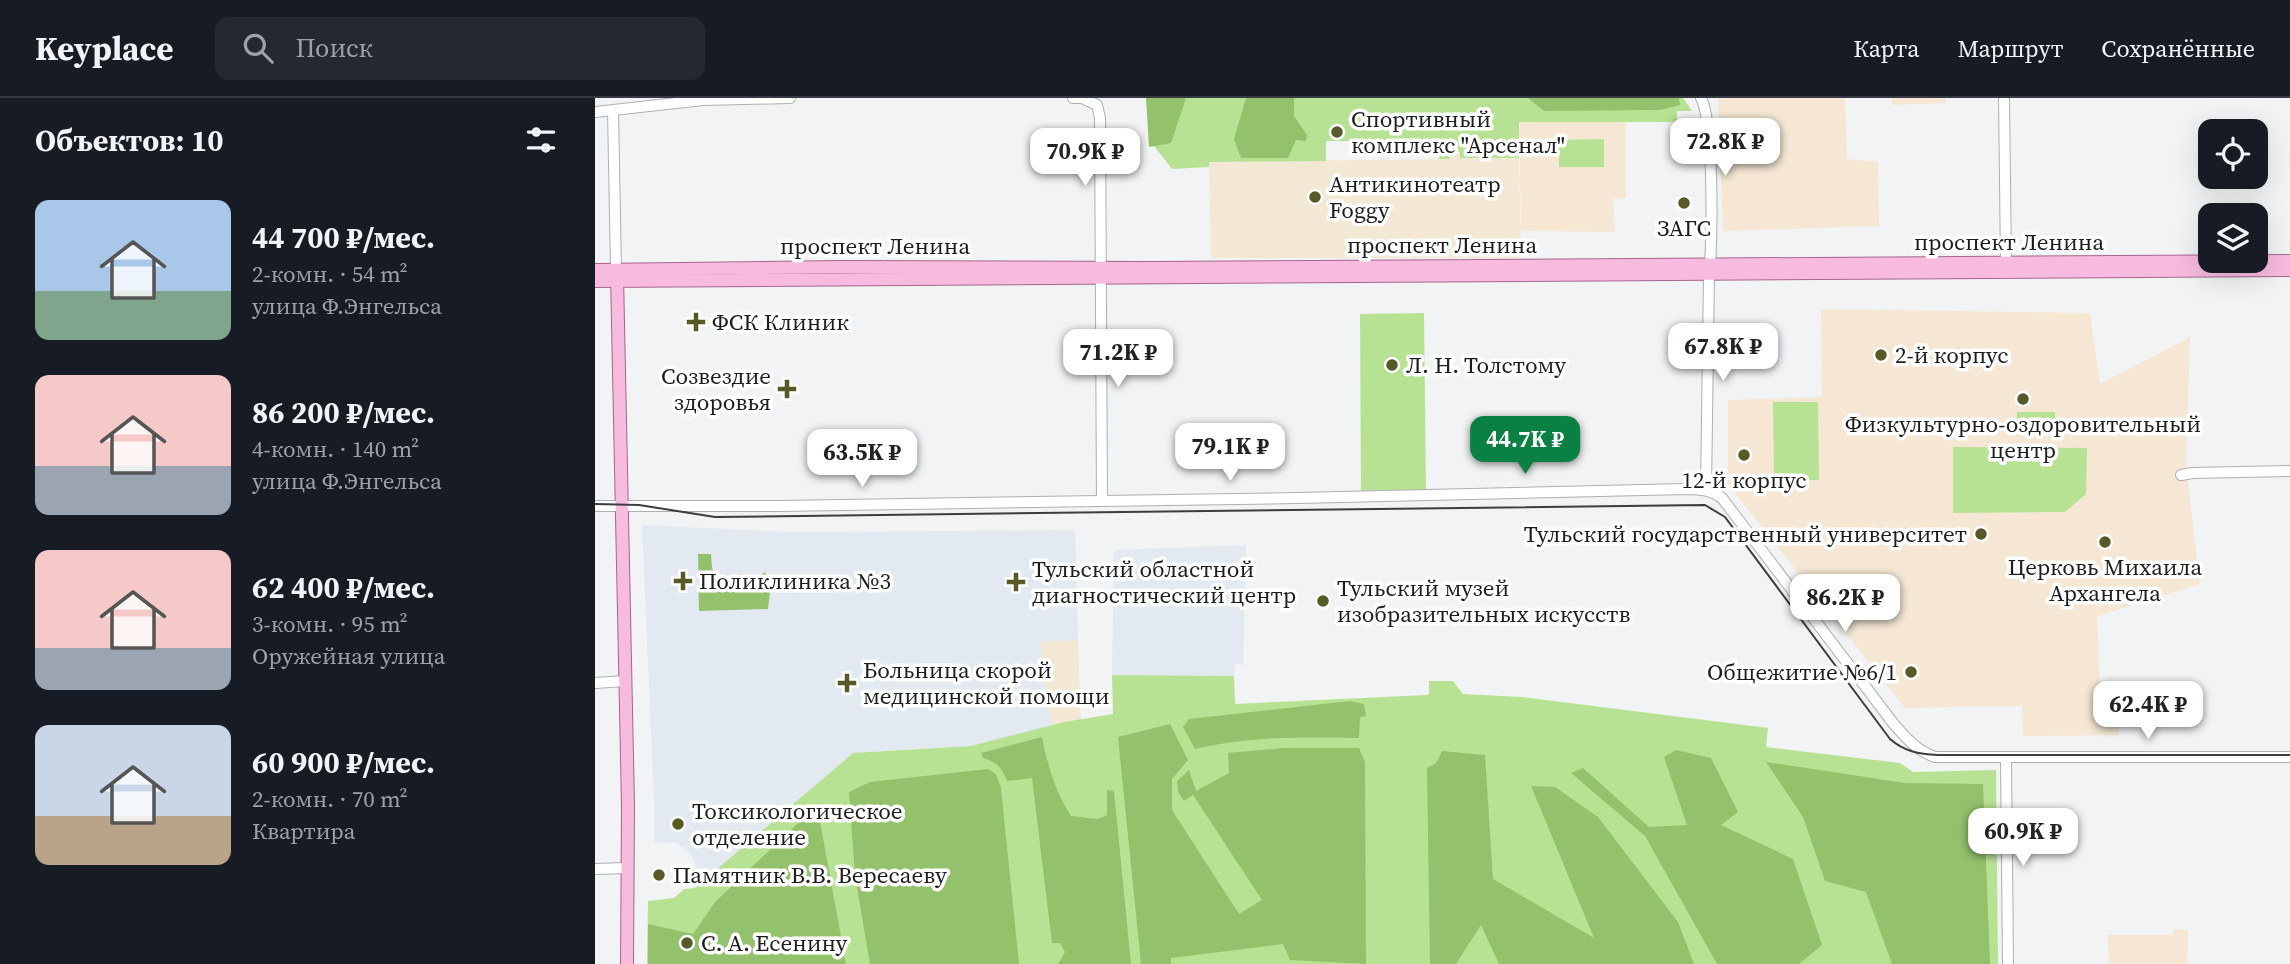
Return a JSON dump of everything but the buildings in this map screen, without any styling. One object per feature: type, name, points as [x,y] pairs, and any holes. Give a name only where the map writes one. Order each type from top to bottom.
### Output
[{"type":"main road","name":"проспект Ленина","points":[[2006,268],[2290,261]]},
{"type":"main road","name":"проспект Ленина","points":[[595,270],[617,275],[2006,268],[2290,271]]},
{"type":"main road","name":"проспект Ленина","points":[[595,281],[617,275]]},
{"type":"main road","points":[[617,275],[625,681],[627,964]]},
{"type":"street","points":[[595,111],[703,100],[790,98]]},
{"type":"street","points":[[1073,98],[1082,98],[1097,105],[1100,111],[1102,501]]},
{"type":"street","points":[[1701,98],[1708,127],[1711,239],[1706,490]]},
{"type":"street","points":[[2004,98],[2006,268]]},
{"type":"street","points":[[613,110],[617,275]]},
{"type":"street","points":[[2181,475],[2290,471]]},
{"type":"street","points":[[595,506],[1102,501],[1640,489],[1706,490],[1716,492],[1722,498],[1907,740],[1935,757],[2290,757]]},
{"type":"street","points":[[595,683],[625,681]]},
{"type":"street","points":[[2006,757],[2008,964]]},
{"type":"street","points":[[595,869],[627,868]]},
{"type":"shaded area","points":[[1845,98],[1847,159],[1878,162],[1879,226],[1723,231],[1718,99]]},
{"type":"shaded area","points":[[1892,98],[1945,98],[1946,103],[1892,105]]},
{"type":"shaded area","points":[[1519,122],[1626,122],[1626,198],[1613,199],[1615,232],[1521,231]]},
{"type":"shaded area","points":[[1450,152],[1460,152],[1461,158],[1519,158],[1521,258],[1211,258],[1209,162],[1450,159]]},
{"type":"shaded area","name":"Тульский государственный университет","points":[[1821,309],[2090,313],[2100,384],[2190,337],[2186,467],[2200,584],[2097,616],[2101,710],[2119,712],[2119,735],[2023,736],[2022,706],[1905,708],[1728,484],[1728,400],[1822,397]]},
{"type":"shaded area","name":"Больница скорой медицинской помощи","points":[[642,525],[789,532],[1075,530],[1078,640],[1040,641],[1051,726],[971,746],[853,753],[695,888],[697,872],[692,856],[677,843],[654,842]]},
{"type":"shaded area","points":[[1246,545],[1243,665],[1235,664],[1234,676],[1112,675],[1114,550]]},
{"type":"shaded area","points":[[1078,640],[1081,720],[1051,726],[1040,641]]},
{"type":"shaded area","points":[[2174,929],[2188,930],[2187,964],[2109,964],[2108,935],[2173,935]]},
{"type":"green space","points":[[1146,98],[1186,98],[1171,143],[1149,147]]},
{"type":"green space","name":"Спортивный комплекс \"Арсенал\"","points":[[1162,98],[1683,98],[1692,111],[1677,111],[1677,122],[1519,122],[1519,158],[1460,158],[1460,152],[1450,152],[1450,159],[1439,159],[1439,143],[1428,141],[1326,141],[1326,161],[1209,162],[1209,167],[1172,169],[1154,146]]},
{"type":"green space","points":[[1246,98],[1294,98],[1294,116],[1307,135],[1306,141],[1296,140],[1288,158],[1241,158],[1234,139]]},
{"type":"green space","points":[[1528,98],[1679,98],[1680,105],[1661,110],[1544,111]]},
{"type":"green space","points":[[1604,139],[1604,167],[1559,167],[1559,140]]},
{"type":"green space","points":[[1424,313],[1426,490],[1361,491],[1360,314]]},
{"type":"green space","points":[[1773,402],[1818,402],[1819,480],[1774,480]]},
{"type":"green space","points":[[2017,412],[2055,412],[2056,433],[2017,433]]},
{"type":"green space","points":[[1953,447],[2087,448],[2086,494],[2065,512],[1953,513]]},
{"type":"green space","points":[[698,554],[711,554],[712,568],[720,583],[735,579],[739,574],[758,577],[765,572],[770,592],[768,609],[699,611]]},
{"type":"green space","points":[[1112,675],[1234,676],[1235,704],[1427,695],[1429,681],[1453,681],[1463,694],[1522,697],[1768,728],[1766,747],[1900,763],[1913,772],[1996,770],[1998,964],[647,964],[648,901],[674,898],[684,889],[695,888],[853,753],[971,746],[1064,722],[1113,714]]},
{"type":"green space","points":[[1350,701],[1364,704],[1366,716],[1360,717],[1359,738],[1257,740],[1195,749],[1183,727],[1189,719]]},
{"type":"green space","points":[[1170,724],[1188,760],[1172,779],[1172,810],[1239,914],[1262,900],[1193,795],[1184,801],[1178,792],[1177,781],[1189,770],[1196,791],[1229,773],[1228,753],[1283,748],[1359,748],[1365,762],[1366,964],[1290,960],[1283,944],[1171,958],[1171,964],[1141,964],[1118,737]]},
{"type":"green space","points":[[1042,737],[1053,778],[1071,816],[1098,819],[1107,815],[1107,790],[1114,791],[1131,964],[1058,964],[1065,952],[1060,943],[1052,943],[1032,778],[1007,781],[998,766],[983,758],[981,753]]},
{"type":"green space","points":[[1676,750],[1711,758],[1738,812],[1721,825],[1793,859],[1822,945],[1799,964],[1717,964],[1645,836],[1571,773],[1583,768],[1649,827],[1687,825],[1664,757]]},
{"type":"green space","points":[[1442,751],[1485,755],[1493,879],[1594,938],[1531,786],[1555,787],[1598,817],[1678,922],[1694,964],[1499,964],[1481,925],[1456,964],[1430,964],[1427,768],[1436,763]]},
{"type":"green space","points":[[1766,762],[1905,783],[1983,784],[1990,964],[1892,964],[1866,892],[1825,881],[1803,817]]},
{"type":"green space","points":[[988,769],[996,774],[1001,788],[1019,964],[870,964],[855,875],[849,792],[870,782]]},
{"type":"green space","points":[[817,805],[846,964],[648,964],[648,924],[693,934],[715,902]]},
{"type":"tram line","points":[[595,504],[639,505],[715,517],[1705,505],[1725,517],[1890,739],[1907,750],[1938,755],[2290,755]]},
{"type":"place","name":"Спортивный комплекс \"Арсенал\"","points":[[1337,132]]},
{"type":"place","name":"Антикинотеатр Foggy","points":[[1315,197]]},
{"type":"place","name":"ЗАГС","points":[[1684,203]]},
{"type":"place","name":"ФСК Клиник","points":[[696,322]]},
{"type":"place","name":"2-й корпус","points":[[1881,355]]},
{"type":"place","name":"Л. Н. Толстому","points":[[1392,365]]},
{"type":"place","name":"Созвездие здоровья","points":[[787,389]]},
{"type":"place","name":"Физкультурно-оздоровительный центр","points":[[2023,399]]},
{"type":"place","name":"12-й корпус","points":[[1744,455]]},
{"type":"place","name":"Тульский государственный университет","points":[[1981,534]]},
{"type":"place","name":"Церковь Михаила Архангела","points":[[2105,542]]},
{"type":"place","name":"Поликлиника №3","points":[[683,581]]},
{"type":"place","name":"Тульский областной диагностический центр","points":[[1016,582]]},
{"type":"place","name":"Тульский музей изобразительных искусств","points":[[1323,601]]},
{"type":"place","name":"Общежитие №6/1","points":[[1911,672]]},
{"type":"place","name":"Больница скорой медицинской помощи","points":[[847,683]]},
{"type":"place","name":"Токсикологическое отделение","points":[[678,824]]},
{"type":"place","name":"Памятник В.В. Вересаеву","points":[[659,875]]},
{"type":"place","name":"С. А. Есенину","points":[[687,943]]}]
